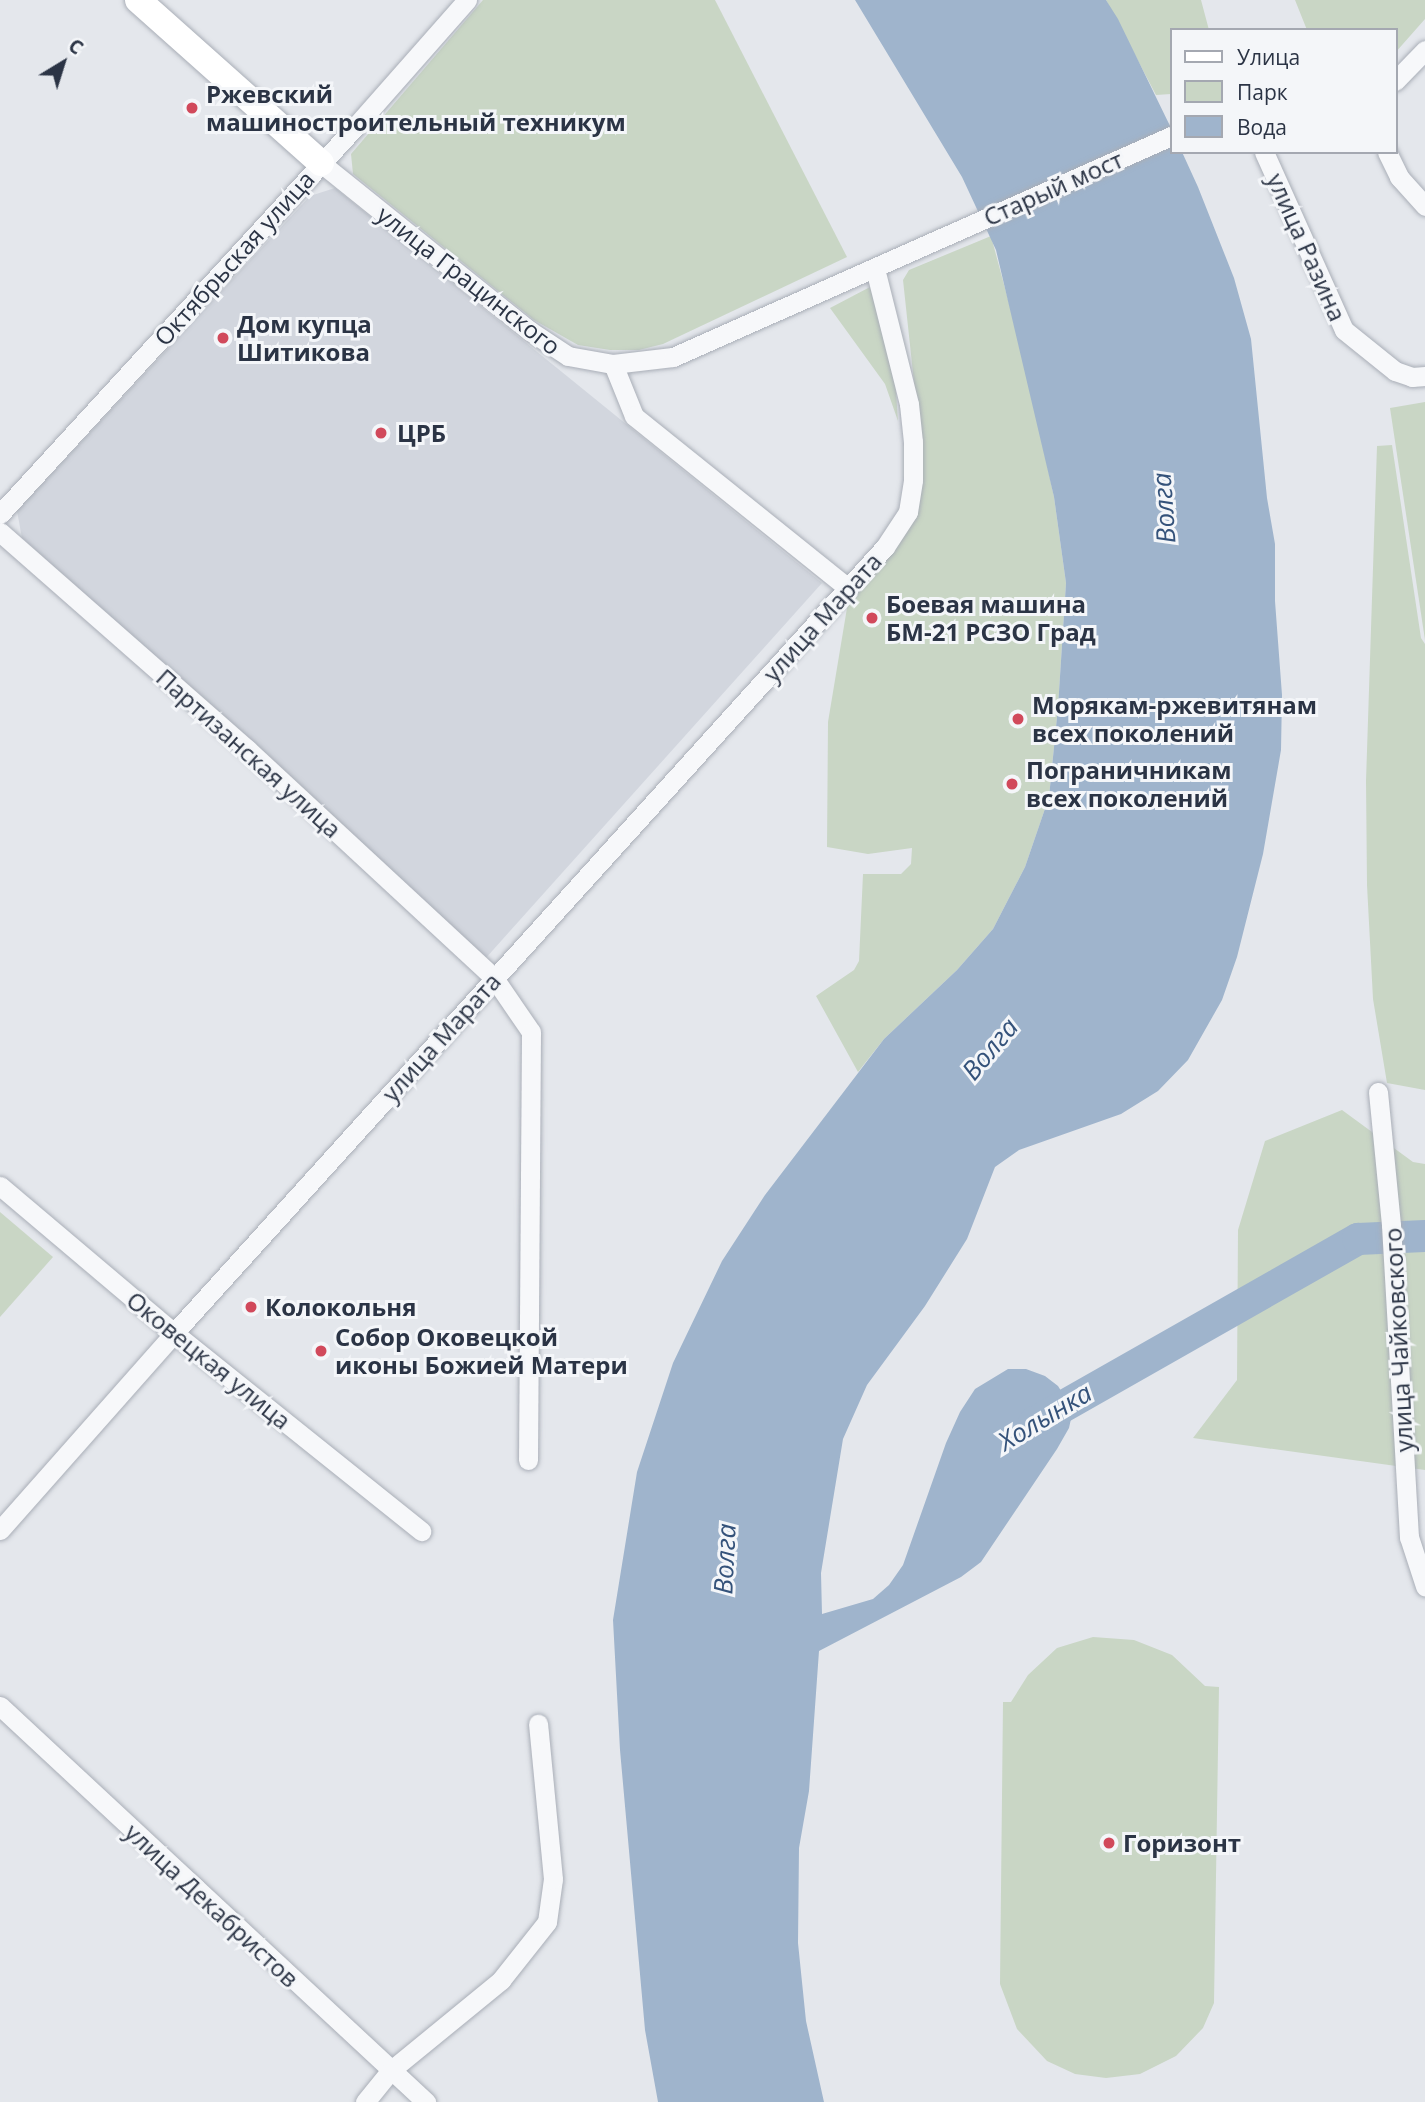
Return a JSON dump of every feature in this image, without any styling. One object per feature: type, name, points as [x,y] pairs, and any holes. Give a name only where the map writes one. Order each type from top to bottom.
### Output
[{"type":"street","name":"улица Грацинского","points":[[138,0],[321,163],[530,331],[568,356],[613,364],[673,357],[875,269],[934,240]]},
{"type":"street","name":"Октябрьская улица","points":[[0,514],[467,0]]},
{"type":"street","points":[[1397,79],[1425,50]]},
{"type":"street","name":"Старый мост","points":[[934,240],[1170,136]]},
{"type":"street","name":"улица Разина","points":[[1265,154],[1344,330],[1395,371],[1412,377],[1425,376]]},
{"type":"street","points":[[1388,154],[1399,177],[1425,206]]},
{"type":"street","name":"улица Марата","points":[[0,1530],[174,1333],[885,547],[908,512],[913,480],[913,442],[909,404],[875,269]]},
{"type":"street","points":[[613,364],[634,416],[848,588]]},
{"type":"street","name":"Партизанская улица","points":[[0,532],[247,750],[494,978],[531,1032],[528,1460]]},
{"type":"street","name":"улица Чайковского","points":[[1378,1092],[1391,1225],[1409,1537],[1425,1586]]},
{"type":"street","name":"Оковецкая улица","points":[[0,1186],[174,1333],[421,1531]]},
{"type":"street","name":"улица Декабристов","points":[[0,1706],[426,2102]]},
{"type":"street","points":[[365,2102],[390,2071],[500,1980],[547,1922],[553,1879],[538,1724]]},
{"type":"shaded area","points":[[335,188],[822,583],[485,959],[22,538],[17,511],[310,196]]},
{"type":"green space","points":[[483,0],[715,0],[847,257],[663,344],[639,350],[610,350],[578,345],[534,320],[353,174],[351,154]]},
{"type":"green space","points":[[1106,0],[1201,0],[1208,28],[1170,28],[1170,94],[1156,95]]},
{"type":"green space","points":[[1295,0],[1425,0],[1425,19],[1397,51],[1397,28],[1306,28]]},
{"type":"green space","points":[[991,236],[1025,363],[1054,497],[1066,583],[1049,797],[1025,867],[993,929],[957,970],[884,1039],[858,1072],[816,996],[854,970],[859,961],[863,874],[901,874],[911,864],[912,848],[868,854],[827,847],[828,722],[848,602],[913,508],[923,466],[903,280],[909,270]]},
{"type":"green space","points":[[870,287],[895,378],[898,421],[885,384],[830,308]]},
{"type":"green space","points":[[1425,402],[1425,640],[1390,408]]},
{"type":"green space","points":[[1392,445],[1421,638],[1425,644],[1425,1090],[1387,1083],[1373,999],[1367,885],[1366,781],[1377,446]]},
{"type":"green space","points":[[1342,1110],[1413,1162],[1425,1164],[1425,1470],[1193,1438],[1237,1380],[1238,1230],[1265,1141]]},
{"type":"green space","points":[[0,1212],[53,1257],[0,1317]]},
{"type":"green space","name":"Горизонт","points":[[1093,1637],[1134,1640],[1172,1655],[1205,1686],[1219,1687],[1214,2003],[1203,2028],[1176,2056],[1140,2074],[1106,2078],[1075,2074],[1047,2061],[1017,2029],[1000,1984],[1003,1702],[1011,1702],[1028,1675],[1057,1648]]},
{"type":"water","name":"Волга","points":[[855,0],[1106,0],[1170,126],[1170,154],[1183,154],[1198,187],[1234,278],[1251,339],[1267,498],[1275,544],[1275,601],[1282,695],[1281,750],[1263,854],[1237,957],[1222,1000],[1188,1060],[1158,1091],[1121,1114],[1019,1150],[995,1167],[967,1239],[925,1306],[867,1385],[843,1439],[821,1573],[822,1614],[873,1599],[889,1585],[903,1565],[946,1443],[960,1412],[975,1389],[1008,1369],[1026,1369],[1045,1376],[1058,1386],[1073,1410],[1069,1428],[1057,1449],[981,1562],[961,1577],[819,1651],[809,1791],[799,1848],[798,1943],[806,2021],[824,2102],[658,2102],[645,2030],[620,1750],[613,1620],[637,1472],[673,1363],[722,1261],[765,1195],[884,1039],[957,970],[993,929],[1025,867],[1049,797],[1066,583],[1054,497],[996,250],[962,177]]},
{"type":"waterway","name":"Холынка","points":[[1034,1423],[1358,1239],[1425,1236]]},
{"type":"place","name":"Ржевский машиностроительный техникум","points":[[192,108]]},
{"type":"place","name":"Дом купца Шитикова","points":[[223,338]]},
{"type":"place","name":"ЦРБ","points":[[381,433]]},
{"type":"place","name":"Боевая машина БМ-21 РСЗО Град","points":[[872,618]]},
{"type":"place","name":"Морякам-ржевитянам всех поколений","points":[[1018,719]]},
{"type":"place","name":"Пограничникам всех поколений","points":[[1012,784]]},
{"type":"place","name":"Колокольня","points":[[251,1307]]},
{"type":"place","name":"Собор Оковецкой иконы Божией Матери","points":[[321,1351]]},
{"type":"place","name":"Горизонт","points":[[1109,1843]]}]
